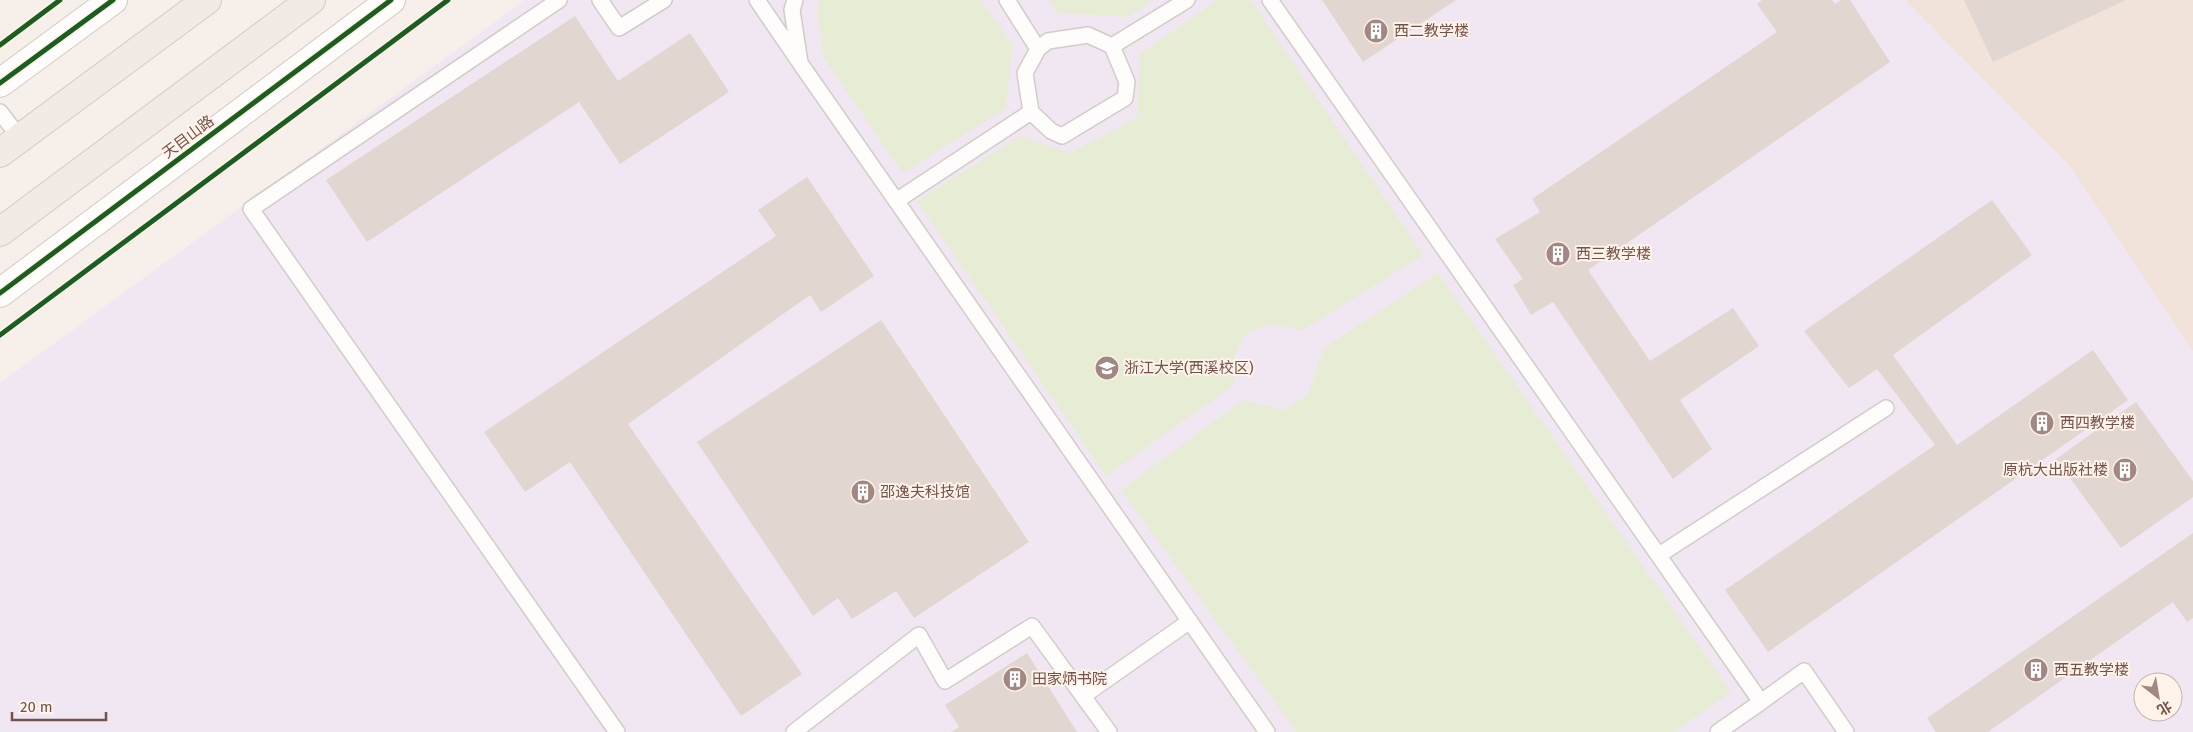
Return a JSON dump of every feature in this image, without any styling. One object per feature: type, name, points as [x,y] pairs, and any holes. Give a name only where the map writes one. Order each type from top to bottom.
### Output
[{"type":"main road","points":[[0,83],[113,0]]},
{"type":"main road","points":[[10,146],[207,0]]},
{"type":"main road","points":[[0,232],[311,0]]},
{"type":"main road","name":"天目山路","points":[[0,293],[391,0]]},
{"type":"lane","points":[[559,0],[251,208],[617,732]]},
{"type":"lane","points":[[600,0],[619,28],[664,0]]},
{"type":"lane","points":[[756,0],[1267,732]]},
{"type":"lane","points":[[795,0],[792,10],[800,63]]},
{"type":"lane","points":[[1006,0],[1038,49]]},
{"type":"lane","points":[[1112,46],[1187,0]]},
{"type":"lane","points":[[1270,0],[1761,702]]},
{"type":"lane","points":[[1088,35],[1112,46],[1127,82],[1125,98],[1062,136],[1051,131],[1031,112],[1025,73],[1038,49],[1048,41],[1088,35]]},
{"type":"lane","points":[[0,112],[10,146]]},
{"type":"lane","points":[[896,201],[1031,112]]},
{"type":"lane","points":[[1659,555],[1886,408]]},
{"type":"lane","points":[[1083,696],[1190,621]]},
{"type":"lane","points":[[794,732],[919,635],[945,681],[1032,626],[1109,732]]},
{"type":"lane","points":[[1718,732],[1804,671],[1846,732]]},
{"type":"shaded area","name":"浙江大学(西溪校区)","points":[[525,0],[1905,0],[2072,169],[2193,352],[2193,732],[0,732],[0,383]]},
{"type":"shaded area","points":[[1905,0],[2193,0],[2193,352],[2072,169]]},
{"type":"green space","points":[[820,0],[981,0],[1012,44],[1006,108],[903,173],[824,58],[817,12]]},
{"type":"green space","points":[[1049,0],[1154,0],[1128,17],[1058,13]]},
{"type":"green space","points":[[1217,0],[1251,0],[1423,255],[1303,330],[1268,324],[1245,335],[1231,364],[1234,385],[1106,476],[917,201],[1020,136],[1071,153],[1137,117],[1140,54]]},
{"type":"green space","points":[[1438,273],[1731,692],[1674,732],[1297,732],[1121,490],[1243,400],[1283,410],[1308,395],[1324,348]]},
{"type":"building","name":"西二教学楼","points":[[1322,0],[1456,0],[1363,62]]},
{"type":"building","name":"西三教学楼","points":[[1762,0],[1832,0],[1835,4],[1841,0],[1850,0],[1890,62],[1588,270],[1650,361],[1733,308],[1759,346],[1680,400],[1712,449],[1673,479],[1553,302],[1531,315],[1513,285],[1523,279],[1495,239],[1540,212],[1532,199],[1777,32],[1757,4]]},
{"type":"building","points":[[1964,0],[2126,0],[1993,62]]},
{"type":"building","points":[[575,16],[618,81],[690,33],[729,92],[620,164],[579,102],[367,242],[326,180]]},
{"type":"building","points":[[807,177],[874,276],[821,312],[810,295],[628,424],[802,674],[741,716],[570,462],[525,492],[484,432],[776,236],[758,210]]},
{"type":"building","name":"西四教学楼","points":[[1992,200],[2032,255],[1893,355],[1957,445],[2093,350],[2128,400],[1768,652],[1725,590],[1935,445],[1877,369],[1849,388],[1804,331]]},
{"type":"building","name":"邵逸夫科技馆","points":[[881,320],[1029,542],[914,618],[896,591],[852,619],[838,598],[813,616],[697,442]]},
{"type":"building","name":"原杭大出版社楼","points":[[2136,402],[2193,481],[2193,497],[2121,548],[2056,459]]},
{"type":"building","name":"西五教学楼","points":[[2193,533],[2193,618],[2187,622],[2173,602],[1988,732],[1936,732],[1927,718]]},
{"type":"building","name":"田家炳书院","points":[[1027,653],[1077,732],[951,732],[959,727],[945,705]]},
{"type":"cycle path","points":[[0,45],[60,0]]},
{"type":"cycle path","points":[[0,83],[113,0]]},
{"type":"cycle path","points":[[0,293],[391,0]]},
{"type":"cycle path","points":[[0,335],[448,0]]},
{"type":"place","name":"西二教学楼","points":[[1376,31]]},
{"type":"place","name":"西三教学楼","points":[[1558,254]]},
{"type":"place","name":"浙江大学(西溪校区)","points":[[1107,368]]},
{"type":"place","name":"西四教学楼","points":[[2042,423]]},
{"type":"place","name":"原杭大出版社楼","points":[[2125,470]]},
{"type":"place","name":"邵逸夫科技馆","points":[[863,492]]},
{"type":"place","name":"西五教学楼","points":[[2036,670]]},
{"type":"place","name":"田家炳书院","points":[[1015,679]]}]
